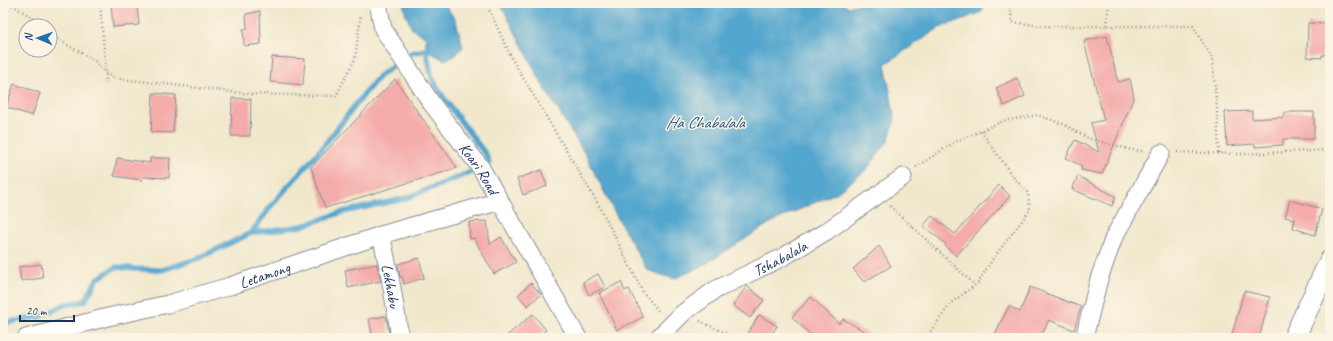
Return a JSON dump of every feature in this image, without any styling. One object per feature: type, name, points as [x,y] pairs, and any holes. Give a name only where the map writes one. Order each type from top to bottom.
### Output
[{"type":"street","name":"Koari Road","points":[[378,3],[383,29],[432,104],[481,168],[577,338]]},
{"type":"street","points":[[1084,338],[1099,279],[1114,237],[1168,152]]},
{"type":"street","name":"Tshabalala","points":[[658,338],[683,313],[715,290],[783,257],[820,234],[902,177]]},
{"type":"street","name":"Letamong","points":[[26,338],[174,302],[230,286],[381,234],[500,201]]},
{"type":"street","name":"Lekhabu","points":[[381,234],[396,309],[400,338]]},
{"type":"street","points":[[1294,338],[1330,261]]},
{"type":"path","points":[[9,3],[32,18]]},
{"type":"path","points":[[100,3],[106,85]]},
{"type":"path","points":[[486,3],[512,59],[601,209],[643,292],[670,326]]},
{"type":"path","points":[[1010,3],[1012,22],[1042,26],[1193,26],[1212,58],[1217,109],[1219,154]]},
{"type":"path","points":[[1107,25],[1109,3]]},
{"type":"path","points":[[58,40],[94,60],[106,73],[114,78],[249,94],[336,96],[355,59],[362,9]]},
{"type":"path","points":[[902,177],[954,143],[1003,121],[1037,115],[1063,124],[1090,140],[1132,150],[1240,154],[1330,150]]},
{"type":"path","points":[[926,338],[951,303],[978,283],[992,260],[1030,210],[1028,193],[1014,178],[981,131]]},
{"type":"path","points":[[880,193],[894,210],[975,285]]},
{"type":"path","points":[[683,313],[736,338]]},
{"type":"water","points":[[403,3],[444,3],[456,21],[463,47],[455,56],[444,60],[426,50],[426,37],[412,29]]},
{"type":"water","name":"Ha Chabalala","points":[[500,3],[842,3],[847,7],[862,3],[984,3],[982,12],[939,28],[885,64],[895,120],[888,141],[867,169],[838,192],[770,223],[702,266],[674,279],[647,270],[616,215],[586,156],[542,84]]},
{"type":"building","points":[[111,3],[137,3],[139,25],[113,27]]},
{"type":"building","points":[[260,11],[261,44],[244,46],[243,29],[247,29],[246,14]]},
{"type":"building","points":[[1308,23],[1330,24],[1330,55],[1322,55],[1322,58],[1307,57]]},
{"type":"building","points":[[1107,36],[1118,82],[1130,79],[1134,97],[1102,174],[1081,170],[1082,166],[1066,158],[1075,140],[1099,152],[1091,123],[1104,120],[1084,41]]},
{"type":"building","points":[[272,57],[305,59],[303,85],[270,82]]},
{"type":"building","points":[[1017,78],[1025,96],[1004,106],[996,88]]},
{"type":"building","points":[[395,79],[457,168],[325,208],[311,167]]},
{"type":"building","points":[[14,84],[40,93],[32,116],[6,107]]},
{"type":"building","points":[[153,93],[176,95],[173,133],[151,132]]},
{"type":"building","points":[[232,98],[251,99],[250,136],[231,136]]},
{"type":"building","points":[[1252,111],[1252,119],[1284,117],[1284,112],[1314,112],[1314,139],[1283,139],[1283,145],[1255,147],[1255,144],[1227,146],[1225,112]]},
{"type":"building","points":[[117,158],[150,163],[150,158],[170,158],[169,178],[143,177],[142,180],[114,176]]},
{"type":"building","points":[[541,170],[547,186],[523,195],[517,179]]},
{"type":"building","points":[[1078,176],[1116,197],[1112,206],[1072,189]]},
{"type":"building","points":[[999,185],[1010,196],[956,256],[945,246],[946,244],[923,226],[932,216],[955,234]]},
{"type":"building","points":[[1290,200],[1322,209],[1315,235],[1293,228],[1295,219],[1285,217]]},
{"type":"building","points":[[487,221],[490,244],[501,237],[516,262],[494,274],[474,238],[470,239],[469,222]]},
{"type":"building","points":[[879,246],[891,266],[864,282],[853,269]]},
{"type":"building","points":[[419,258],[424,278],[404,284],[402,277],[400,277],[398,264]]},
{"type":"building","points":[[41,264],[43,278],[21,281],[19,267]]},
{"type":"building","points":[[377,264],[381,281],[348,288],[345,270]]},
{"type":"building","points":[[598,274],[605,287],[589,295],[583,282]]},
{"type":"building","points":[[621,282],[625,291],[629,289],[643,317],[617,330],[599,293]]},
{"type":"building","points":[[531,283],[541,294],[528,306],[518,295]]},
{"type":"building","points":[[747,286],[764,300],[750,318],[733,305]]},
{"type":"building","points":[[1030,287],[1081,307],[1074,330],[1049,320],[1040,338],[993,338],[1009,306],[1020,312]]},
{"type":"building","points":[[1244,291],[1270,297],[1259,338],[1231,338]]},
{"type":"building","points":[[811,297],[839,324],[843,319],[876,338],[814,338],[792,317]]},
{"type":"building","points":[[533,314],[546,330],[536,338],[504,338]]},
{"type":"building","points":[[759,315],[777,326],[769,338],[755,338],[748,333]]},
{"type":"building","points":[[386,316],[390,338],[373,338],[369,319]]},
{"type":"waterway","points":[[411,53],[428,49]]},
{"type":"waterway","points":[[3,323],[39,317],[64,305],[85,301],[97,279],[116,267],[162,270],[199,258],[251,233],[302,226],[343,212],[404,199],[481,168],[489,163],[486,155],[443,97],[432,78],[426,50]]},
{"type":"waterway","points":[[251,233],[271,206],[322,148],[379,76],[395,65]]}]
